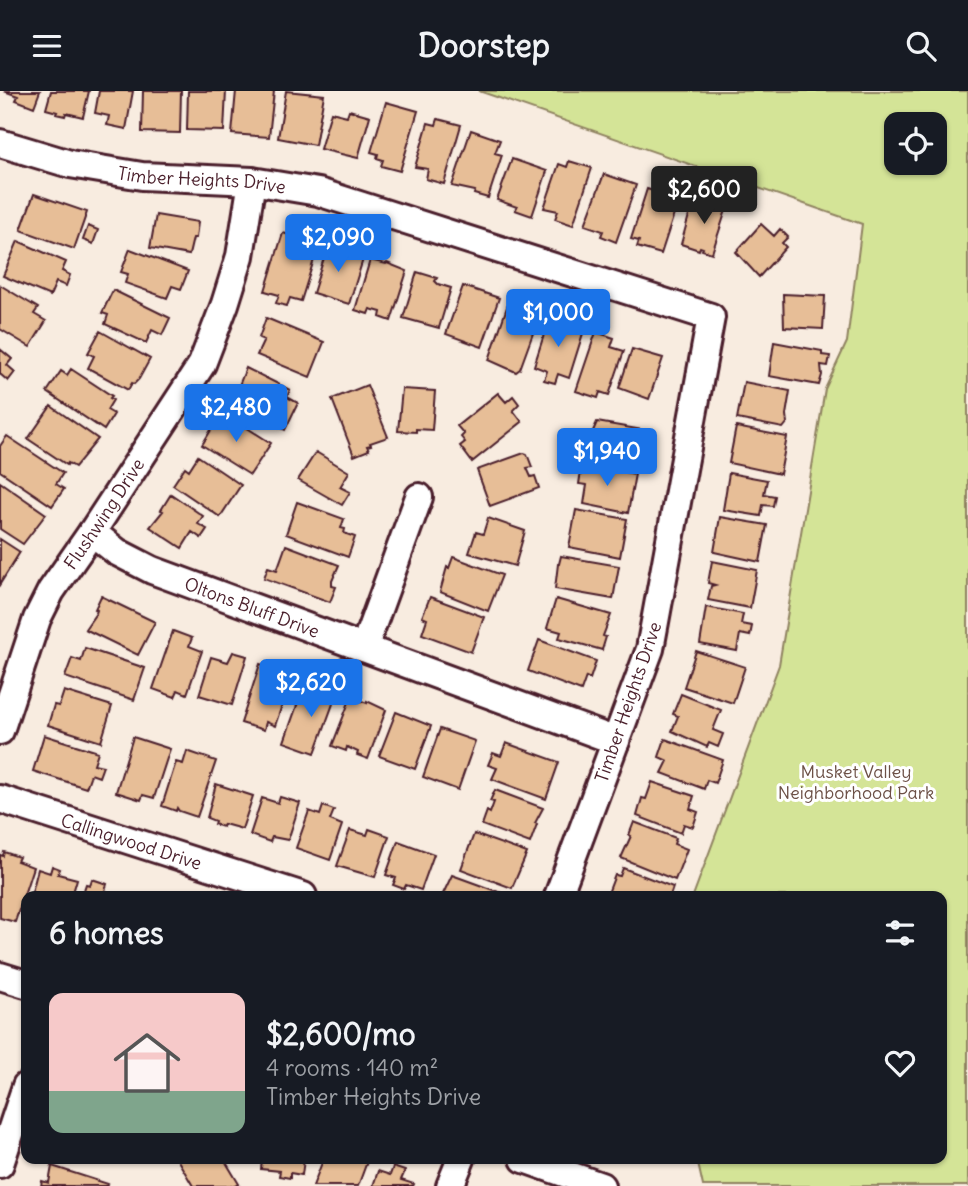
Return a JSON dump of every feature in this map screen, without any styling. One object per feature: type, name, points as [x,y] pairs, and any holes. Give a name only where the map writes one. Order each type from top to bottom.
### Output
[{"type":"street","name":"Timber Heights Drive","points":[[2,148],[70,164],[142,176],[251,181],[318,191],[711,317],[650,649],[560,891]]},
{"type":"street","name":"Flushwing Drive","points":[[0,731],[37,618],[51,591],[202,364],[240,256],[251,181]]},
{"type":"street","points":[[363,648],[419,497]]},
{"type":"street","name":"Oltons Bluff Drive","points":[[92,532],[117,552],[152,570],[616,741]]},
{"type":"street","name":"Callingwood Drive","points":[[0,799],[287,891]]},
{"type":"street","points":[[0,976],[21,982]]},
{"type":"street","points":[[0,1162],[21,1101]]},
{"type":"street","points":[[450,1186],[459,1164]]},
{"type":"street","points":[[538,1164],[601,1186]]},
{"type":"green space","name":"Musket Valley Neighborhood Park","points":[[479,91],[968,91],[968,1186],[703,1186],[698,1164],[947,1164],[947,891],[695,891],[779,665],[825,389],[847,342],[862,224]]},
{"type":"building","points":[[4,91],[40,91],[34,107],[16,100],[18,96]]},
{"type":"building","points":[[51,91],[89,91],[83,117],[66,113],[65,116],[46,109]]},
{"type":"building","points":[[99,91],[133,91],[126,129],[107,125],[109,116],[95,113]]},
{"type":"building","points":[[143,91],[181,91],[180,133],[142,132]]},
{"type":"building","points":[[188,91],[226,91],[224,131],[187,130]]},
{"type":"building","points":[[236,91],[274,91],[269,137],[232,134]]},
{"type":"building","points":[[286,91],[324,95],[315,145],[278,138]]},
{"type":"building","points":[[386,102],[418,111],[400,171],[381,166],[383,160],[377,158],[378,154],[371,152]]},
{"type":"building","points":[[349,110],[370,116],[358,158],[320,149],[331,112],[347,116]]},
{"type":"building","points":[[438,119],[461,125],[444,184],[426,179],[428,169],[415,167],[428,123],[436,125]]},
{"type":"building","points":[[471,130],[500,140],[495,153],[502,155],[488,198],[474,194],[475,191],[452,186]]},
{"type":"building","points":[[512,159],[547,171],[532,216],[497,200]]},
{"type":"building","points":[[569,161],[592,168],[573,225],[555,219],[558,211],[544,208],[559,164],[567,167]]},
{"type":"building","points":[[604,174],[636,185],[616,242],[601,236],[603,231],[585,225]]},
{"type":"building","points":[[647,189],[679,199],[661,254],[637,247],[639,241],[631,239]]},
{"type":"building","points":[[34,194],[87,212],[74,249],[21,230]]},
{"type":"building","points":[[693,201],[716,208],[718,201],[728,204],[712,253],[700,247],[699,250],[681,244]]},
{"type":"building","points":[[156,215],[198,222],[196,238],[193,238],[189,255],[150,248]]},
{"type":"building","points":[[761,224],[774,236],[780,229],[788,237],[782,243],[786,247],[759,277],[736,252]]},
{"type":"building","points":[[88,226],[98,230],[93,244],[83,240]]},
{"type":"building","points":[[283,233],[318,247],[301,301],[290,298],[287,306],[276,303],[279,295],[265,291]]},
{"type":"building","points":[[18,241],[66,262],[62,271],[70,275],[66,286],[56,282],[50,296],[3,276]]},
{"type":"building","points":[[328,245],[364,256],[349,304],[313,293]]},
{"type":"building","points":[[130,249],[188,271],[181,289],[172,286],[167,298],[125,283],[128,274],[121,272]]},
{"type":"building","points":[[370,260],[407,271],[391,321],[380,317],[381,312],[370,309],[368,314],[355,310]]},
{"type":"building","points":[[417,272],[437,278],[435,281],[438,284],[451,288],[439,328],[403,318]]},
{"type":"building","points":[[0,285],[38,308],[34,314],[46,321],[30,347],[0,329]]},
{"type":"building","points":[[463,286],[499,298],[482,347],[446,334]]},
{"type":"building","points":[[113,290],[170,318],[162,335],[152,330],[146,343],[105,324],[108,315],[102,313]]},
{"type":"building","points":[[783,294],[825,296],[823,329],[784,327]]},
{"type":"building","points":[[508,304],[540,314],[520,369],[516,372],[489,360]]},
{"type":"building","points":[[550,316],[568,323],[567,327],[584,330],[569,378],[558,374],[555,383],[544,380],[547,371],[534,366]]},
{"type":"building","points":[[266,318],[324,342],[310,377],[257,355],[264,340],[259,338]]},
{"type":"building","points":[[100,331],[150,359],[139,379],[132,383],[128,390],[88,368],[94,356],[88,353]]},
{"type":"building","points":[[596,332],[614,338],[611,347],[624,351],[609,395],[600,392],[598,398],[576,391]]},
{"type":"building","points":[[774,342],[822,351],[822,355],[830,356],[828,366],[821,365],[819,385],[769,376]]},
{"type":"building","points":[[0,349],[12,359],[7,365],[15,372],[8,381],[0,374]]},
{"type":"building","points":[[632,349],[663,358],[649,399],[619,388]]},
{"type":"building","points":[[246,368],[290,390],[287,397],[298,403],[285,430],[232,403]]},
{"type":"building","points":[[71,369],[112,396],[110,398],[113,400],[107,410],[114,414],[104,430],[47,392],[61,371],[67,375]]},
{"type":"building","points":[[744,382],[790,391],[787,423],[783,428],[737,419]]},
{"type":"building","points":[[367,385],[388,437],[370,443],[371,445],[367,446],[369,450],[354,456],[332,399]]},
{"type":"building","points":[[402,389],[435,391],[432,430],[398,431]]},
{"type":"building","points":[[498,393],[506,402],[513,396],[519,404],[513,410],[522,422],[472,462],[460,446],[465,442],[461,437],[464,434],[457,426]]},
{"type":"building","points":[[51,406],[98,439],[75,467],[68,463],[67,465],[28,439]]},
{"type":"building","points":[[222,412],[271,443],[250,475],[202,445]]},
{"type":"building","points":[[597,422],[643,430],[640,449],[634,448],[631,466],[582,458],[584,445],[593,447],[593,431]]},
{"type":"building","points":[[736,427],[787,437],[780,474],[729,463]]},
{"type":"building","points":[[7,436],[63,473],[56,484],[64,489],[52,506],[0,471],[0,446]]},
{"type":"building","points":[[316,452],[349,472],[340,487],[350,492],[342,505],[298,480]]},
{"type":"building","points":[[527,454],[532,467],[527,468],[531,477],[535,476],[539,488],[490,506],[477,470]]},
{"type":"building","points":[[198,456],[241,485],[220,517],[173,485],[185,467],[189,470]]},
{"type":"building","points":[[582,464],[635,474],[628,513],[584,504],[587,485],[579,484]]},
{"type":"building","points":[[729,473],[767,480],[764,494],[775,496],[773,506],[763,505],[761,516],[723,510]]},
{"type":"building","points":[[0,482],[46,514],[23,544],[0,529]]},
{"type":"building","points":[[171,494],[203,516],[198,524],[207,529],[201,538],[192,532],[182,548],[150,527],[163,511],[161,510]]},
{"type":"building","points":[[297,502],[344,519],[341,528],[345,529],[344,533],[355,537],[348,557],[286,534]]},
{"type":"building","points":[[576,510],[627,519],[620,557],[569,547]]},
{"type":"building","points":[[720,517],[767,525],[760,562],[714,552]]},
{"type":"building","points":[[488,518],[525,531],[515,566],[469,553],[476,532],[483,534]]},
{"type":"building","points":[[0,539],[20,552],[0,584]]},
{"type":"building","points":[[286,545],[339,565],[332,581],[332,586],[336,587],[330,602],[264,578],[268,567],[277,570]]},
{"type":"building","points":[[561,556],[619,566],[613,599],[555,589]]},
{"type":"building","points":[[453,557],[502,575],[488,611],[440,592],[447,567],[449,568]]},
{"type":"building","points":[[712,561],[757,570],[750,608],[708,600],[711,586],[715,585],[708,583]]},
{"type":"building","points":[[101,596],[155,622],[138,655],[85,629],[96,613]]},
{"type":"building","points":[[430,597],[484,617],[471,652],[422,634],[427,619],[422,617]]},
{"type":"building","points":[[556,599],[611,615],[603,636],[606,637],[602,650],[559,638],[561,632],[547,628]]},
{"type":"building","points":[[706,607],[743,614],[741,624],[752,626],[750,636],[740,634],[737,651],[700,644]]},
{"type":"building","points":[[173,631],[192,638],[189,646],[202,651],[187,694],[178,690],[175,697],[153,689]]},
{"type":"building","points":[[539,640],[596,661],[590,679],[586,677],[581,691],[528,671]]},
{"type":"building","points":[[85,648],[145,668],[134,700],[65,677],[72,658],[81,661]]},
{"type":"building","points":[[696,651],[745,667],[733,703],[684,687]]},
{"type":"building","points":[[233,652],[247,656],[232,705],[199,695],[211,657],[228,662]]},
{"type":"building","points":[[260,664],[279,670],[278,673],[291,678],[275,726],[266,722],[264,730],[241,723]]},
{"type":"building","points":[[319,683],[338,690],[315,753],[284,742],[301,694],[310,697],[311,693],[315,695]]},
{"type":"building","points":[[64,691],[112,706],[101,742],[48,725],[54,705],[59,706]]},
{"type":"building","points":[[681,694],[721,710],[713,730],[723,734],[718,747],[709,743],[707,747],[672,731],[678,716],[673,714]]},
{"type":"building","points":[[351,697],[386,710],[368,759],[347,747],[346,751],[332,746]]},
{"type":"building","points":[[396,712],[431,726],[415,769],[379,756]]},
{"type":"building","points":[[440,729],[475,741],[458,790],[423,777]]},
{"type":"building","points":[[44,735],[98,752],[94,764],[103,766],[99,777],[91,774],[86,788],[33,771]]},
{"type":"building","points":[[133,737],[170,749],[154,798],[143,795],[141,800],[116,792]]},
{"type":"building","points":[[665,739],[723,760],[715,783],[707,780],[704,789],[662,773],[668,761],[659,757]]},
{"type":"building","points":[[506,743],[559,762],[546,799],[492,779],[497,768],[488,765],[493,753],[501,756]]},
{"type":"building","points":[[187,751],[216,761],[197,817],[177,808],[176,811],[162,806],[176,762],[183,764]]},
{"type":"building","points":[[652,782],[694,796],[690,809],[698,812],[693,827],[684,824],[681,833],[637,816],[642,798],[646,799]]},
{"type":"building","points":[[216,784],[253,796],[242,829],[224,824],[223,827],[207,818]]},
{"type":"building","points":[[495,790],[543,808],[535,823],[537,824],[530,843],[482,825],[487,811],[490,813],[494,802],[490,801]]},
{"type":"building","points":[[280,797],[300,803],[288,840],[272,837],[270,842],[250,835],[262,798],[278,803]]},
{"type":"building","points":[[323,806],[334,810],[330,820],[342,825],[330,860],[296,848],[309,811],[320,815]]},
{"type":"building","points":[[634,822],[676,838],[674,844],[687,849],[675,880],[621,858]]},
{"type":"building","points":[[369,829],[389,836],[375,877],[337,866],[350,830],[367,835]]},
{"type":"building","points":[[474,834],[527,853],[512,888],[461,869]]},
{"type":"building","points":[[398,841],[434,854],[421,890],[406,885],[404,889],[393,885],[396,878],[386,875]]},
{"type":"building","points":[[4,852],[19,857],[17,861],[33,867],[25,891],[21,891],[21,904],[15,922],[0,918],[0,855],[3,856]]},
{"type":"building","points":[[52,866],[60,869],[58,874],[77,879],[73,891],[32,891],[38,869],[50,873]]},
{"type":"building","points":[[623,868],[673,887],[672,891],[609,891],[615,875],[620,876]]},
{"type":"building","points":[[452,875],[496,891],[444,891]]},
{"type":"building","points":[[92,879],[107,884],[105,891],[84,891],[86,884],[90,885]]},
{"type":"building","points":[[180,1164],[227,1164],[239,1184],[235,1186],[193,1186]]},
{"type":"building","points":[[262,1164],[303,1164],[302,1175],[290,1173],[290,1178],[279,1176],[280,1171],[261,1169]]},
{"type":"building","points":[[321,1164],[366,1164],[358,1186],[313,1186]]},
{"type":"building","points":[[52,1166],[108,1184],[41,1186],[42,1181],[49,1183]]},
{"type":"building","points":[[393,1167],[405,1171],[401,1180],[414,1184],[413,1186],[373,1186],[378,1171],[390,1175]]}]
